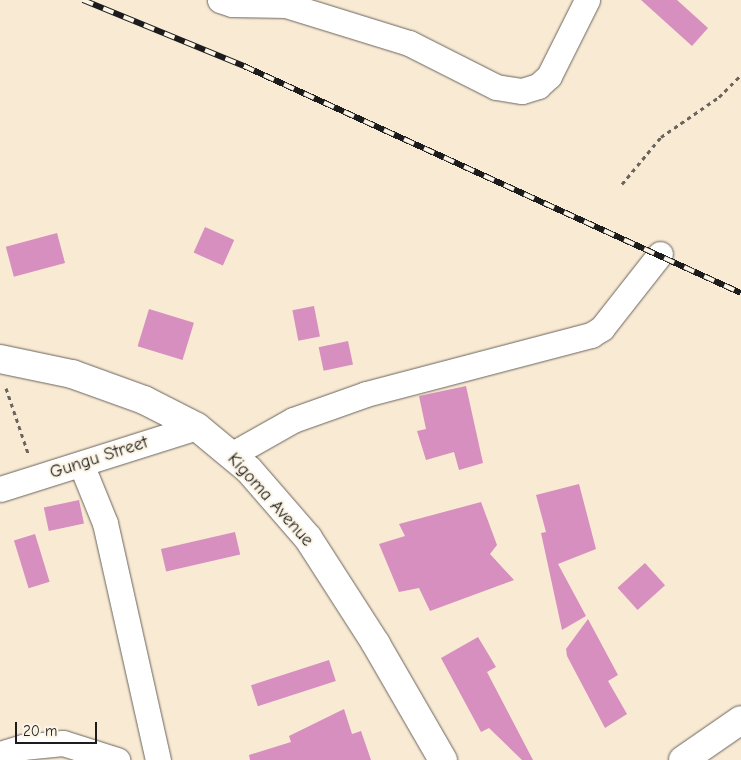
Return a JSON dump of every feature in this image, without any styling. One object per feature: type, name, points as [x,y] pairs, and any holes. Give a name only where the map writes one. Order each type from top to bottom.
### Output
[{"type":"main road","name":"Kigoma Avenue","points":[[2,370],[72,374],[144,400],[197,426],[249,470],[308,538],[376,644],[443,760]]},
{"type":"main road","points":[[683,760],[741,720]]},
{"type":"street","points":[[220,0],[232,4],[286,5],[409,43],[496,87],[522,91],[538,86],[549,76],[587,0]]},
{"type":"street","points":[[231,456],[294,420],[366,394],[591,335],[602,328],[660,254]]},
{"type":"street","name":"Gungu Street","points":[[0,489],[197,426]]},
{"type":"street","points":[[81,464],[105,523],[158,760]]},
{"type":"street","points":[[0,754],[23,747],[63,743],[117,760]]},
{"type":"path","points":[[622,184],[661,137],[719,97],[741,75]]},
{"type":"path","points":[[2,370],[36,478]]},
{"type":"building","points":[[641,0],[677,0],[708,28],[692,46]]},
{"type":"building","points":[[205,227],[234,240],[223,266],[194,253]]},
{"type":"building","points":[[57,233],[65,263],[14,277],[6,247]]},
{"type":"building","points":[[314,306],[320,336],[298,341],[292,310]]},
{"type":"building","points":[[149,309],[194,323],[183,360],[138,346]]},
{"type":"building","points":[[348,341],[353,364],[324,371],[319,347]]},
{"type":"building","points":[[466,386],[483,463],[459,470],[454,452],[426,460],[417,431],[426,429],[419,396]]},
{"type":"building","points":[[579,484],[596,549],[558,564],[586,616],[562,630],[541,533],[546,532],[536,495]]},
{"type":"building","points":[[79,500],[84,523],[49,531],[44,507]]},
{"type":"building","points":[[481,502],[497,545],[490,554],[514,580],[430,611],[419,588],[399,592],[379,544],[405,536],[399,524]]},
{"type":"building","points":[[235,532],[240,554],[166,572],[161,549]]},
{"type":"building","points":[[35,534],[50,582],[29,588],[14,540]]},
{"type":"building","points":[[645,563],[665,585],[638,610],[618,588]]},
{"type":"building","points":[[588,619],[618,675],[608,681],[627,714],[605,728],[567,656],[566,649]]},
{"type":"building","points":[[478,637],[496,667],[487,672],[533,760],[522,760],[489,728],[481,732],[441,658]]},
{"type":"building","points":[[329,660],[336,681],[258,706],[251,685]]},
{"type":"building","points":[[344,709],[352,734],[361,731],[371,760],[250,760],[249,755],[291,742],[289,736]]},
{"type":"railway","points":[[83,0],[244,66],[741,293]]}]
